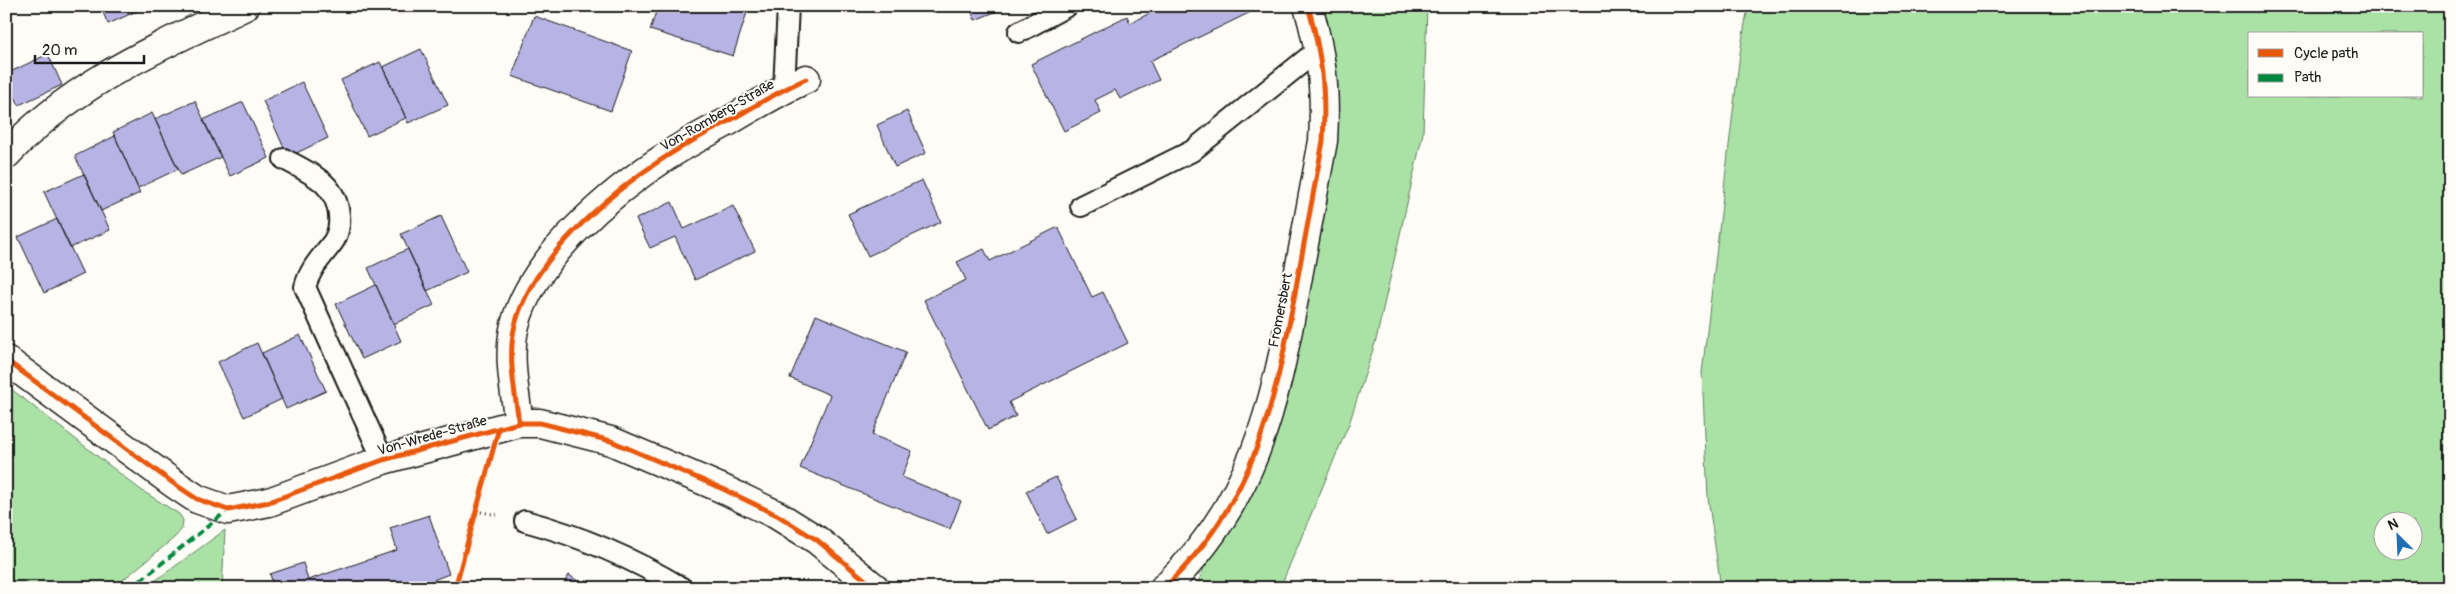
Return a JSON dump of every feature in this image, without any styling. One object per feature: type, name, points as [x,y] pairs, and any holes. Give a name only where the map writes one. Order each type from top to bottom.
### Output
[{"type":"street","points":[[6,155],[29,130],[62,103],[98,80],[134,59],[245,6]]},
{"type":"street","name":"Fromersbert","points":[[1164,588],[1200,550],[1220,522],[1254,457],[1279,377],[1323,141],[1325,101],[1323,65],[1308,6]]},
{"type":"street","name":"Von-Romberg-Straße","points":[[519,423],[513,363],[515,326],[527,293],[550,260],[575,231],[614,196],[666,156],[795,84]]},
{"type":"street","name":"Von-Wrede-Straße","points":[[6,360],[173,483],[197,499],[228,510],[269,502],[383,460],[519,423],[540,423],[611,441],[723,489],[777,515],[817,540],[875,588]]},
{"type":"lane","points":[[788,6],[795,84]]},
{"type":"lane","points":[[1019,32],[1067,6]]},
{"type":"lane","points":[[1081,206],[1192,151],[1319,49]]},
{"type":"lane","points":[[284,159],[317,177],[328,185],[335,194],[340,224],[334,240],[320,256],[308,275],[305,287],[383,460]]},
{"type":"lane","points":[[525,521],[565,532],[642,564],[682,588]]},
{"type":"green space","points":[[1319,6],[1427,6],[1423,133],[1376,340],[1349,424],[1283,581],[1279,588],[1196,588],[1302,317]]},
{"type":"green space","points":[[1748,6],[2450,6],[2450,588],[1721,588],[1708,497],[1702,373],[1740,53]]},
{"type":"green space","points":[[6,385],[141,490],[179,514],[183,520],[182,529],[174,538],[113,588],[6,588]]},
{"type":"green space","points":[[225,530],[222,588],[145,588]]},
{"type":"building","points":[[100,6],[135,6],[137,11],[108,24]]},
{"type":"building","points":[[658,6],[749,6],[733,56],[650,30]]},
{"type":"building","points":[[969,6],[1005,6],[1005,8],[975,20]]},
{"type":"building","points":[[1164,6],[1253,6],[1255,10],[1150,61],[1159,80],[1120,99],[1115,90],[1095,100],[1101,113],[1064,131],[1031,64],[1127,16],[1130,23]]},
{"type":"building","points":[[534,16],[632,51],[611,111],[512,76]]},
{"type":"building","points":[[421,49],[448,105],[408,123],[383,67]]},
{"type":"building","points":[[48,54],[62,85],[19,105],[6,79],[6,74]]},
{"type":"building","points":[[380,62],[406,118],[367,136],[341,80]]},
{"type":"building","points":[[302,82],[328,138],[288,157],[263,101]]},
{"type":"building","points":[[195,101],[221,157],[181,175],[155,119]]},
{"type":"building","points":[[243,102],[269,158],[230,176],[203,120]]},
{"type":"building","points":[[907,111],[926,153],[895,167],[877,125]]},
{"type":"building","points":[[152,113],[178,169],[138,188],[113,132]]},
{"type":"building","points":[[115,136],[140,193],[101,211],[75,156]]},
{"type":"building","points":[[84,174],[110,230],[70,248],[44,192]]},
{"type":"building","points":[[922,180],[941,222],[868,256],[848,214]]},
{"type":"building","points":[[672,202],[684,229],[733,206],[755,251],[695,280],[675,237],[650,248],[636,219]]},
{"type":"building","points":[[441,216],[467,272],[427,291],[401,234]]},
{"type":"building","points":[[57,219],[83,274],[44,293],[18,237]]},
{"type":"building","points":[[1058,227],[1092,297],[1103,292],[1128,343],[1009,402],[1016,416],[988,430],[924,300],[966,280],[957,262],[984,249],[990,261]]},
{"type":"building","points":[[408,249],[434,305],[394,324],[368,268]]},
{"type":"building","points":[[376,285],[401,341],[362,359],[336,304]]},
{"type":"building","points":[[816,315],[906,352],[872,435],[912,451],[902,477],[961,501],[950,529],[800,468],[830,395],[790,378]]},
{"type":"building","points":[[300,335],[326,391],[286,409],[262,353]]},
{"type":"building","points":[[257,343],[282,399],[244,417],[218,362]]},
{"type":"building","points":[[1056,477],[1077,519],[1047,534],[1026,491]]},
{"type":"building","points":[[429,515],[449,574],[428,582],[430,588],[274,588],[270,574],[303,563],[308,580],[397,550],[390,528]]},
{"type":"building","points":[[569,575],[588,588],[561,588]]},
{"type":"marked path","points":[[131,588],[228,510]]},
{"type":"cycle path","points":[[1164,588],[1194,556],[1219,523],[1239,488],[1255,452],[1268,415],[1278,376],[1323,141],[1324,105],[1322,73],[1317,41],[1308,6]]},
{"type":"cycle path","points":[[519,423],[512,361],[515,325],[524,300],[538,275],[556,252],[576,229],[599,208],[645,171],[690,142],[806,79]]},
{"type":"cycle path","points":[[6,360],[173,483],[197,499],[228,510],[269,502],[383,460],[519,423],[540,423],[611,441],[723,489],[777,515],[817,540],[875,588]]},
{"type":"cycle path","points":[[455,588],[499,428]]}]
